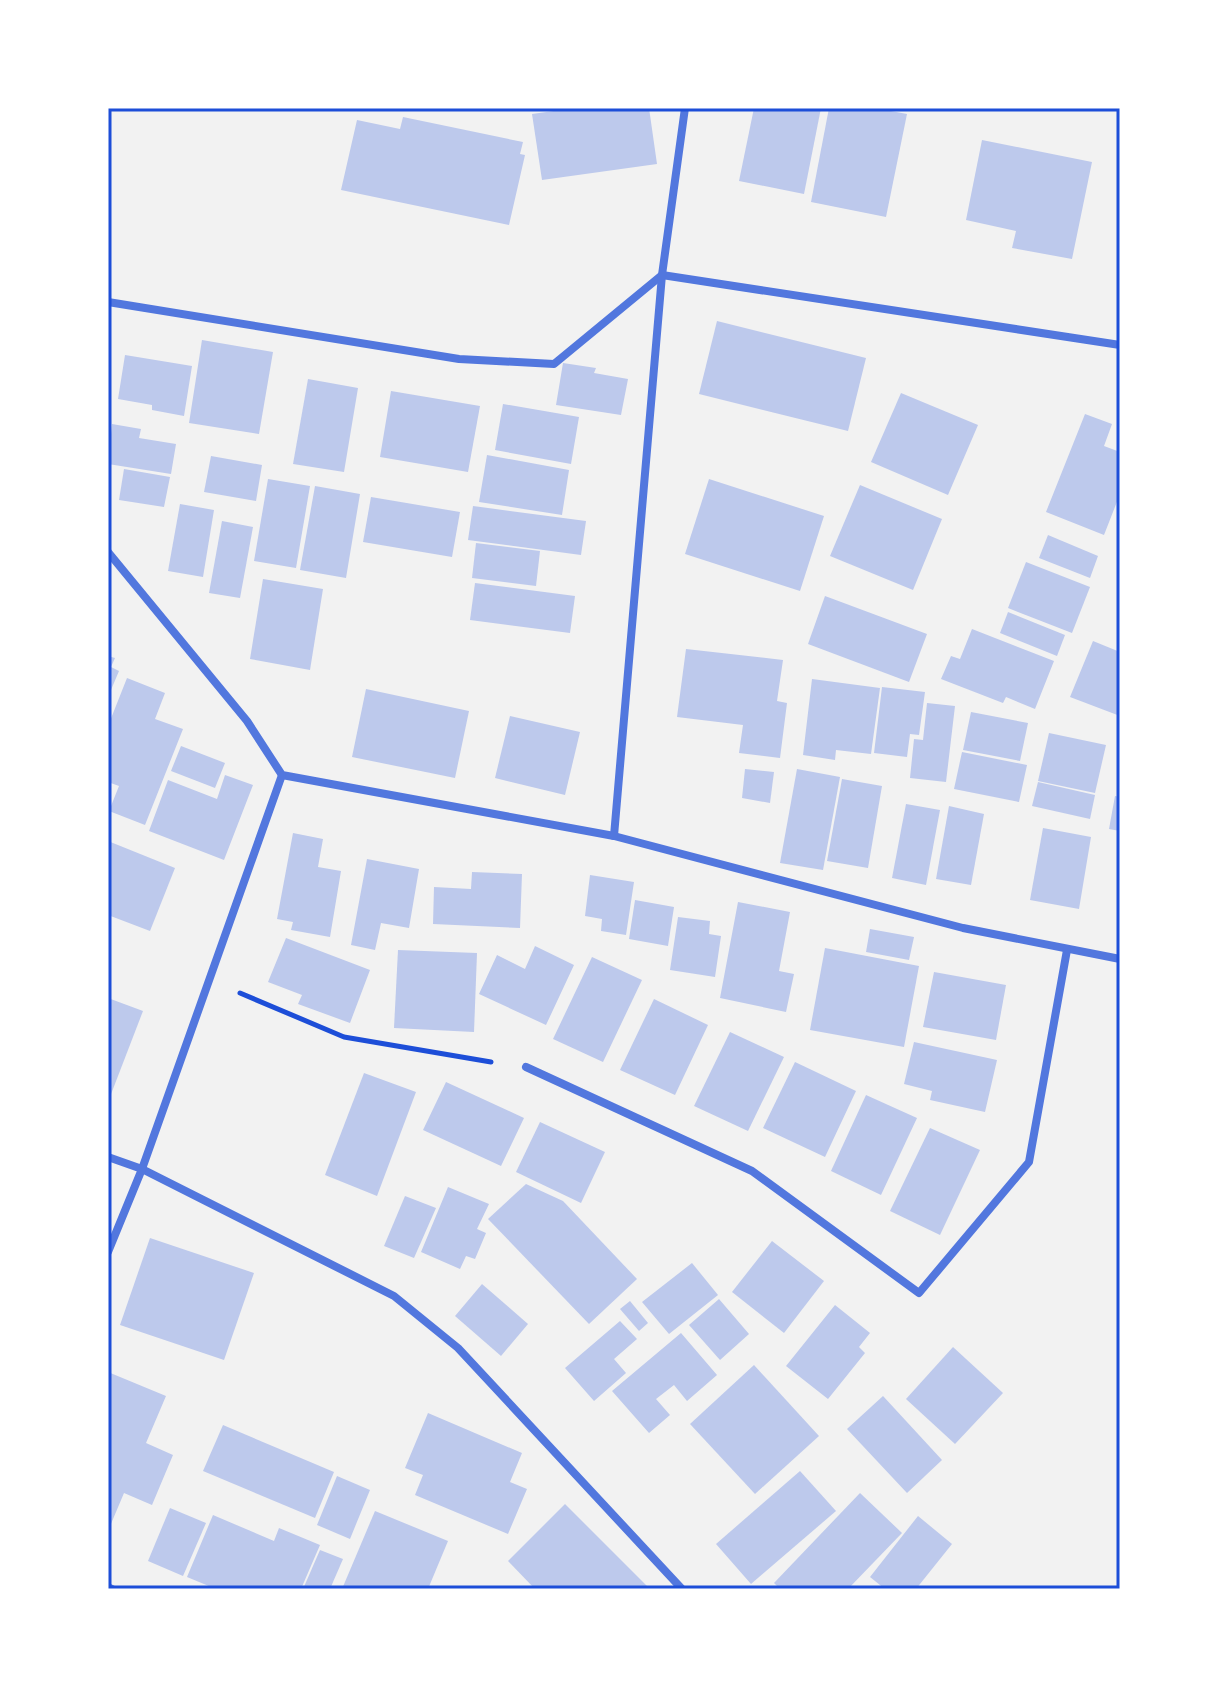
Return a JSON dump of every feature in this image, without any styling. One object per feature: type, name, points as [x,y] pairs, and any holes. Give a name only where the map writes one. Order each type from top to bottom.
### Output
[{"type":"street","points":[[614,836],[662,275],[685,108]]},
{"type":"street","points":[[108,302],[459,359],[554,364],[662,275],[1120,345]]},
{"type":"street","points":[[108,552],[247,721],[282,775],[614,836],[963,928],[1120,959]]},
{"type":"street","points":[[108,1252],[142,1169],[282,775]]},
{"type":"street","points":[[526,1067],[752,1171],[919,1293],[1029,1162],[1067,950]]},
{"type":"street","points":[[108,1157],[142,1169],[394,1296],[458,1348],[682,1589]]},
{"type":"lane","points":[[108,1586],[114,1589]]},
{"type":"path","points":[[210,980],[344,1037],[442,1056],[526,1067]]},
{"type":"building","points":[[575,108],[649,108],[657,164],[542,180],[532,114]]},
{"type":"building","points":[[754,108],[821,108],[804,194],[739,181]]},
{"type":"building","points":[[829,108],[875,108],[907,114],[886,217],[811,202]]},
{"type":"building","points":[[403,117],[523,142],[520,154],[525,155],[509,225],[341,190],[357,120],[400,129]]},
{"type":"building","points":[[982,140],[1092,162],[1072,259],[1012,248],[1016,231],[966,220]]},
{"type":"building","points":[[717,321],[866,358],[848,431],[699,394]]},
{"type":"building","points":[[202,340],[273,352],[259,434],[189,423]]},
{"type":"building","points":[[125,355],[192,366],[184,416],[152,410],[152,405],[118,399]]},
{"type":"building","points":[[563,363],[596,368],[594,373],[628,379],[621,415],[556,405]]},
{"type":"building","points":[[308,379],[358,388],[344,472],[293,464]]},
{"type":"building","points":[[391,391],[480,406],[468,472],[380,457]]},
{"type":"building","points":[[901,393],[978,425],[948,495],[871,462]]},
{"type":"building","points":[[503,404],[579,417],[571,464],[495,450]]},
{"type":"building","points":[[1085,414],[1112,424],[1104,446],[1120,452],[1120,494],[1104,535],[1046,512]]},
{"type":"building","points":[[112,424],[141,429],[139,438],[176,444],[171,474],[108,464]]},
{"type":"building","points":[[487,455],[569,470],[562,515],[479,502]]},
{"type":"building","points":[[211,456],[262,465],[256,501],[204,492]]},
{"type":"building","points":[[124,469],[170,477],[164,507],[119,500]]},
{"type":"building","points":[[268,479],[310,486],[296,568],[254,561]]},
{"type":"building","points":[[709,479],[824,516],[800,591],[685,554]]},
{"type":"building","points":[[860,485],[942,519],[913,590],[830,556]]},
{"type":"building","points":[[315,486],[360,494],[346,578],[300,570]]},
{"type":"building","points":[[371,497],[460,512],[452,557],[363,542]]},
{"type":"building","points":[[180,504],[214,510],[203,577],[168,571]]},
{"type":"building","points":[[473,506],[586,521],[581,555],[468,540]]},
{"type":"building","points":[[222,521],[253,527],[240,598],[209,593]]},
{"type":"building","points":[[1048,535],[1098,556],[1090,578],[1039,558]]},
{"type":"building","points":[[476,543],[540,551],[536,586],[472,578]]},
{"type":"building","points":[[1026,562],[1090,587],[1072,633],[1008,608]]},
{"type":"building","points":[[263,579],[323,589],[310,670],[250,659]]},
{"type":"building","points":[[475,583],[575,596],[570,633],[470,620]]},
{"type":"building","points":[[825,596],[927,634],[909,682],[808,644]]},
{"type":"building","points":[[1008,612],[1065,635],[1057,656],[1000,633]]},
{"type":"building","points":[[972,629],[1054,661],[1035,709],[1006,697],[1003,703],[941,679],[951,656],[960,659]]},
{"type":"building","points":[[1093,641],[1120,652],[1120,716],[1070,697]]},
{"type":"building","points":[[686,649],[783,660],[777,701],[787,703],[780,758],[739,753],[743,725],[677,717]]},
{"type":"building","points":[[108,656],[115,658],[111,667],[119,671],[108,697]]},
{"type":"building","points":[[127,678],[165,693],[155,719],[183,729],[145,825],[109,811],[119,786],[108,782],[108,726]]},
{"type":"building","points":[[812,679],[880,688],[871,754],[836,750],[835,760],[803,755]]},
{"type":"building","points":[[882,687],[925,692],[919,735],[910,734],[907,757],[874,753]]},
{"type":"building","points":[[366,689],[469,711],[455,778],[352,757]]},
{"type":"building","points":[[927,703],[955,706],[946,782],[910,778],[914,739],[923,740]]},
{"type":"building","points":[[971,712],[1028,723],[1020,761],[963,750]]},
{"type":"building","points":[[510,716],[580,732],[565,795],[495,778]]},
{"type":"building","points":[[1049,733],[1106,745],[1095,793],[1038,781]]},
{"type":"building","points":[[181,746],[225,763],[215,788],[171,771]]},
{"type":"building","points":[[962,752],[1027,765],[1019,802],[954,789]]},
{"type":"building","points":[[745,769],[774,772],[770,803],[742,798]]},
{"type":"building","points":[[797,769],[840,777],[823,870],[780,863]]},
{"type":"building","points":[[225,775],[253,785],[224,860],[149,831],[168,780],[217,799]]},
{"type":"building","points":[[842,779],[882,786],[868,868],[827,861]]},
{"type":"building","points":[[1038,782],[1095,795],[1090,819],[1032,806]]},
{"type":"building","points":[[1115,796],[1120,797],[1120,831],[1109,829]]},
{"type":"building","points":[[906,804],[940,810],[926,885],[892,878]]},
{"type":"building","points":[[949,806],[984,814],[971,885],[936,879]]},
{"type":"building","points":[[1043,828],[1091,837],[1079,909],[1030,900]]},
{"type":"building","points":[[293,833],[323,839],[318,867],[341,871],[330,937],[291,930],[293,922],[277,919]]},
{"type":"building","points":[[108,841],[175,868],[150,931],[108,915]]},
{"type":"building","points":[[367,859],[419,869],[409,928],[381,923],[375,950],[351,945]]},
{"type":"building","points":[[472,872],[522,874],[520,928],[433,924],[434,887],[471,889]]},
{"type":"building","points":[[590,875],[634,882],[626,935],[601,931],[602,919],[585,916]]},
{"type":"building","points":[[635,900],[674,907],[668,946],[629,939]]},
{"type":"building","points":[[738,902],[790,912],[779,971],[794,974],[786,1012],[720,998]]},
{"type":"building","points":[[678,917],[710,921],[709,934],[721,936],[715,977],[670,970]]},
{"type":"building","points":[[870,929],[914,937],[909,960],[866,952]]},
{"type":"building","points":[[286,938],[370,970],[350,1023],[298,1004],[302,995],[268,982]]},
{"type":"building","points":[[535,946],[574,965],[546,1025],[479,994],[497,955],[525,969]]},
{"type":"building","points":[[825,948],[919,966],[904,1047],[810,1030]]},
{"type":"building","points":[[398,950],[477,953],[474,1032],[394,1028]]},
{"type":"building","points":[[592,957],[642,980],[603,1062],[553,1039]]},
{"type":"building","points":[[934,972],[1006,985],[996,1040],[923,1027]]},
{"type":"building","points":[[108,998],[143,1011],[108,1102]]},
{"type":"building","points":[[654,999],[708,1025],[675,1095],[620,1070]]},
{"type":"building","points":[[730,1032],[784,1057],[748,1131],[694,1106]]},
{"type":"building","points":[[914,1042],[997,1060],[985,1112],[930,1100],[932,1091],[904,1084]]},
{"type":"building","points":[[795,1062],[856,1091],[825,1157],[763,1128]]},
{"type":"building","points":[[364,1073],[416,1092],[377,1196],[325,1175]]},
{"type":"building","points":[[446,1082],[524,1118],[501,1166],[423,1130]]},
{"type":"building","points":[[866,1095],[917,1118],[881,1195],[831,1171]]},
{"type":"building","points":[[540,1122],[605,1152],[581,1203],[516,1172]]},
{"type":"building","points":[[930,1128],[980,1150],[940,1235],[890,1211]]},
{"type":"building","points":[[526,1184],[563,1201],[637,1279],[589,1324],[488,1219]]},
{"type":"building","points":[[448,1187],[489,1204],[477,1229],[486,1233],[475,1259],[466,1256],[460,1269],[421,1252]]},
{"type":"building","points":[[405,1196],[436,1208],[414,1258],[384,1246]]},
{"type":"building","points":[[150,1238],[254,1273],[224,1360],[120,1325]]},
{"type":"building","points":[[772,1241],[824,1281],[784,1333],[732,1292]]},
{"type":"building","points":[[692,1263],[718,1295],[669,1334],[642,1302]]},
{"type":"building","points":[[482,1284],[528,1324],[501,1356],[455,1316]]},
{"type":"building","points":[[719,1299],[749,1334],[720,1360],[689,1325]]},
{"type":"building","points":[[630,1301],[648,1323],[639,1331],[620,1309]]},
{"type":"building","points":[[835,1305],[870,1333],[859,1347],[865,1353],[828,1399],[786,1366]]},
{"type":"building","points":[[620,1321],[637,1339],[614,1359],[626,1373],[594,1401],[565,1368]]},
{"type":"building","points":[[681,1333],[717,1375],[687,1401],[674,1385],[656,1399],[670,1415],[649,1433],[612,1391]]},
{"type":"building","points":[[953,1347],[1003,1393],[955,1444],[906,1399]]},
{"type":"building","points":[[754,1365],[819,1436],[755,1494],[690,1424]]},
{"type":"building","points":[[108,1372],[166,1396],[146,1443],[173,1455],[152,1505],[124,1493],[108,1531]]},
{"type":"building","points":[[883,1396],[942,1460],[907,1493],[847,1429]]},
{"type":"building","points":[[428,1413],[522,1453],[510,1482],[527,1489],[508,1534],[415,1495],[423,1475],[405,1468]]},
{"type":"building","points":[[223,1425],[334,1472],[315,1518],[203,1471]]},
{"type":"building","points":[[800,1471],[836,1511],[751,1584],[716,1544]]},
{"type":"building","points":[[337,1476],[370,1490],[350,1539],[317,1525]]},
{"type":"building","points":[[860,1493],[902,1533],[848,1589],[780,1589],[774,1583]]},
{"type":"building","points":[[565,1504],[650,1589],[535,1589],[508,1561]]},
{"type":"building","points":[[170,1508],[206,1523],[183,1576],[148,1561]]},
{"type":"building","points":[[375,1511],[448,1541],[428,1589],[342,1589]]},
{"type":"building","points":[[213,1515],[274,1541],[279,1528],[320,1545],[301,1589],[216,1589],[187,1577]]},
{"type":"building","points":[[918,1516],[952,1544],[916,1589],[885,1589],[870,1577]]},
{"type":"building","points":[[320,1550],[343,1559],[330,1589],[303,1589]]}]
